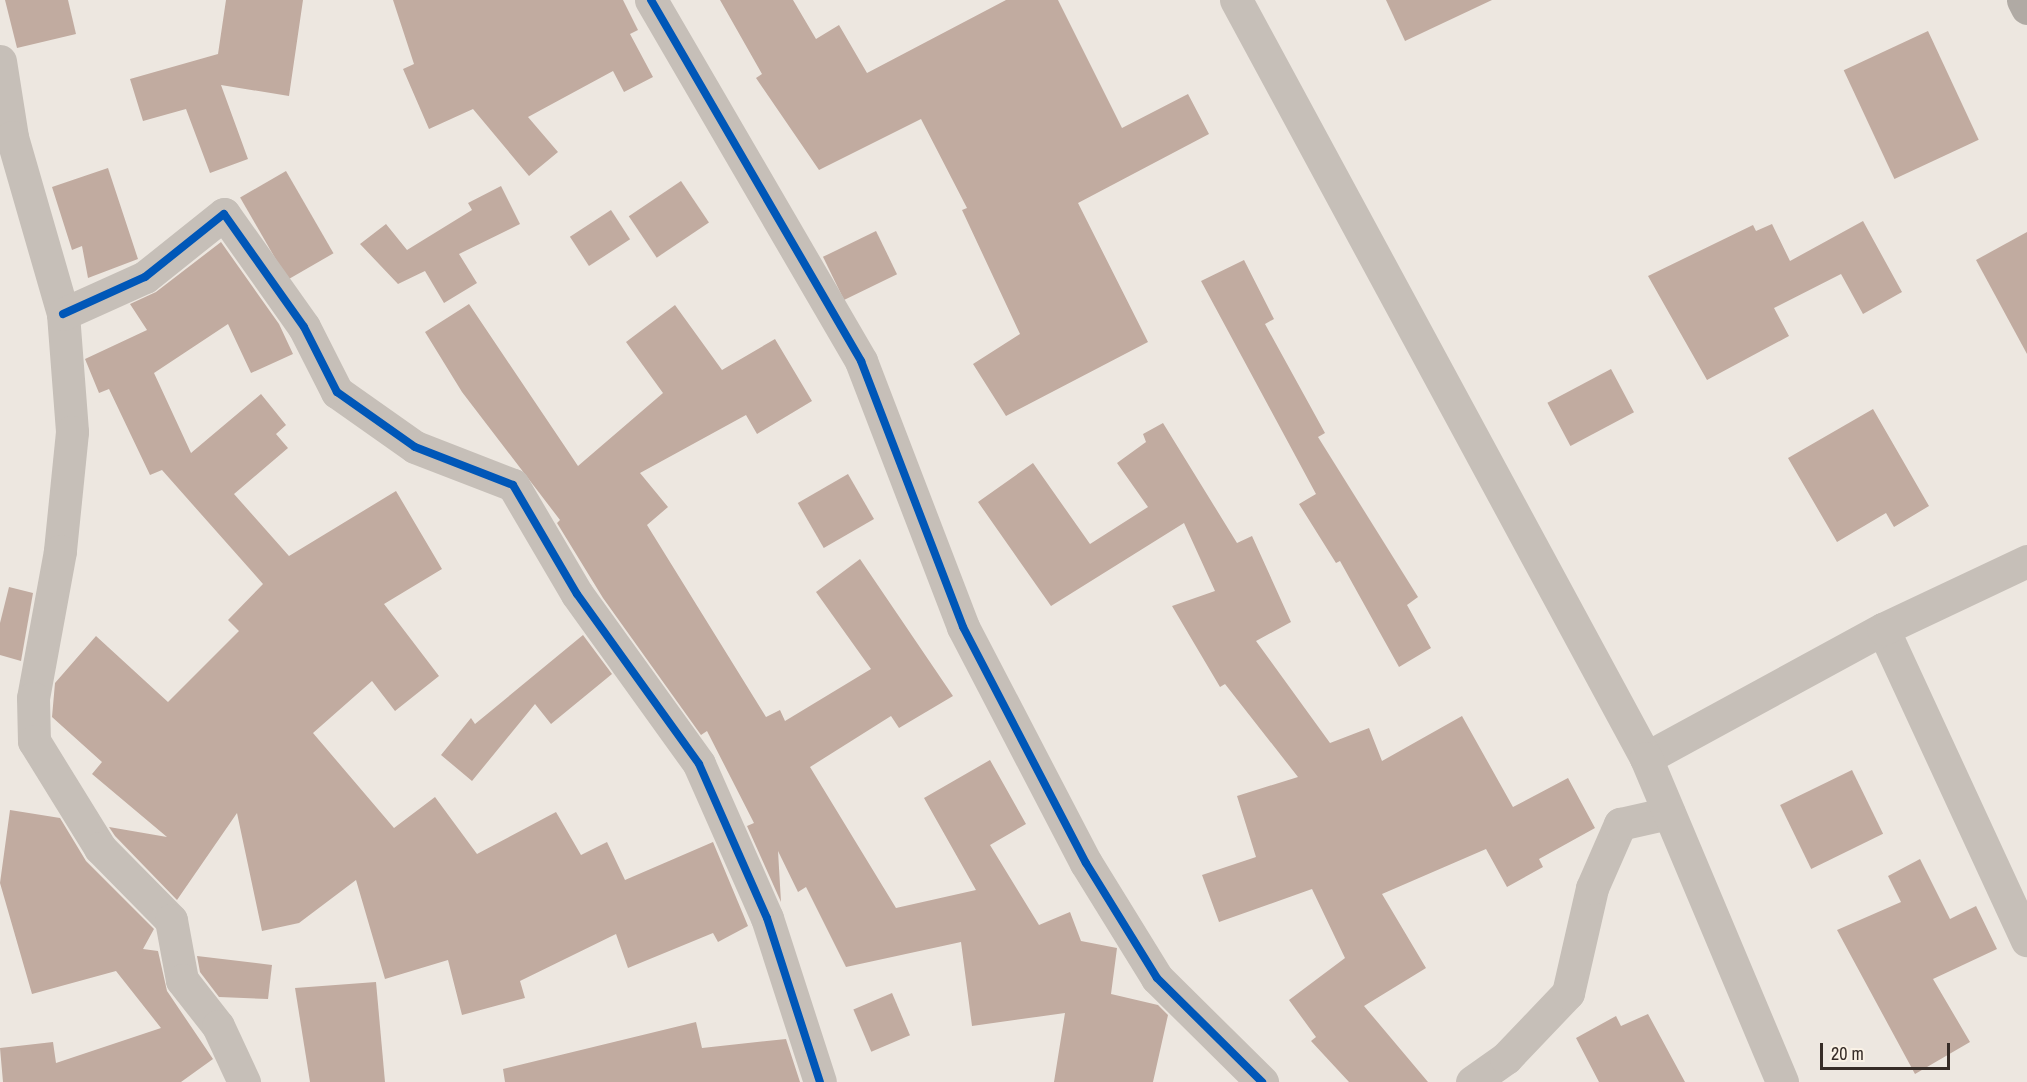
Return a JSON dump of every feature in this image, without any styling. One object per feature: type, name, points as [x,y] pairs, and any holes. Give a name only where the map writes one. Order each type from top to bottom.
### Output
[{"type":"highway","points":[[2023,0],[2027,8]]},
{"type":"street","points":[[651,0],[861,361],[963,627],[1086,864],[1157,978],[1262,1082]]},
{"type":"street","points":[[1236,0],[1646,758],[1782,1082]]},
{"type":"street","points":[[0,61],[12,137],[63,314],[72,432],[60,551],[33,698],[34,741],[100,848],[171,920],[182,980],[218,1026],[244,1082]]},
{"type":"street","points":[[63,314],[145,277],[224,214],[304,327],[337,392],[415,447],[513,485],[577,594],[699,764],[767,918],[820,1082]]},
{"type":"street","points":[[1646,758],[1883,629],[2027,561]]},
{"type":"street","points":[[1883,629],[2027,940]]},
{"type":"street","points":[[1472,1082],[1508,1070],[1568,993],[1592,888],[1620,824],[1669,813]]},
{"type":"building","points":[[5,0],[68,0],[76,34],[17,48]]},
{"type":"building","points":[[226,0],[303,0],[289,96],[221,85],[248,159],[210,173],[186,109],[143,121],[130,79],[218,54]]},
{"type":"building","points":[[393,0],[623,0],[638,30],[630,34],[653,77],[624,92],[613,71],[528,117],[558,152],[529,176],[473,109],[429,129],[403,69],[414,64]]},
{"type":"building","points":[[720,0],[793,0],[816,39],[839,25],[867,73],[1006,0],[1058,0],[1122,128],[1188,94],[1209,134],[1078,203],[1148,342],[1006,416],[973,364],[1020,334],[962,210],[967,208],[921,119],[819,170],[756,78],[762,74]]},
{"type":"building","points":[[1386,0],[1492,0],[1405,41]]},
{"type":"building","points":[[1928,31],[1979,140],[1894,179],[1844,70]]},
{"type":"building","points":[[108,168],[138,259],[88,278],[82,246],[72,250],[52,187]]},
{"type":"building","points":[[286,171],[334,253],[288,280],[240,198]]},
{"type":"building","points":[[681,181],[709,222],[657,258],[629,216]]},
{"type":"building","points":[[501,186],[520,224],[459,254],[477,283],[444,303],[425,271],[398,284],[360,244],[386,224],[407,250],[472,210],[468,203]]},
{"type":"building","points":[[611,210],[630,239],[589,266],[570,237]]},
{"type":"building","points":[[1863,221],[1902,292],[1863,314],[1841,274],[1774,308],[1789,336],[1707,380],[1648,276],[1753,225],[1756,231],[1772,224],[1790,261]]},
{"type":"building","points":[[876,231],[897,274],[844,300],[823,257]]},
{"type":"building","points":[[2027,232],[2027,354],[1976,260]]},
{"type":"building","points":[[221,242],[279,324],[293,354],[251,373],[228,324],[154,373],[191,453],[261,394],[286,425],[276,434],[288,448],[234,494],[289,556],[396,491],[442,569],[384,604],[439,676],[395,711],[372,681],[313,733],[394,828],[435,797],[477,854],[556,812],[581,855],[607,842],[625,880],[713,842],[748,926],[718,942],[713,933],[628,968],[616,934],[520,981],[525,998],[462,1015],[448,960],[385,979],[356,880],[299,923],[262,931],[237,813],[177,900],[115,836],[109,827],[167,837],[92,774],[102,762],[52,717],[55,683],[96,636],[168,702],[239,631],[228,620],[263,584],[162,470],[150,475],[109,389],[99,393],[85,359],[147,330],[130,304],[156,292]]},
{"type":"building","points":[[1244,260],[1274,319],[1265,324],[1325,433],[1318,437],[1418,597],[1407,605],[1431,648],[1399,667],[1340,561],[1336,563],[1299,504],[1316,494],[1201,281]]},
{"type":"building","points":[[469,304],[578,466],[663,393],[626,342],[675,305],[722,370],[775,339],[812,401],[757,434],[746,415],[640,473],[668,507],[647,525],[766,717],[780,710],[785,721],[871,669],[816,592],[860,559],[953,696],[899,728],[891,716],[810,767],[896,908],[976,890],[924,798],[990,760],[1026,824],[990,845],[1039,925],[1070,912],[1081,941],[1117,948],[1111,994],[1158,1005],[1168,1015],[1153,1082],[1054,1082],[1065,1013],[972,1026],[961,942],[846,967],[806,887],[798,892],[778,851],[781,902],[747,826],[754,823],[707,731],[701,735],[603,598],[557,523],[560,520],[462,392],[425,332]]},
{"type":"building","points":[[1611,369],[1634,412],[1570,446],[1547,403]]},
{"type":"building","points":[[1873,409],[1929,506],[1894,527],[1886,513],[1837,542],[1788,458]]},
{"type":"building","points":[[1163,423],[1237,543],[1252,536],[1291,622],[1256,641],[1330,743],[1369,728],[1382,761],[1462,716],[1513,807],[1568,778],[1595,828],[1539,859],[1543,867],[1507,887],[1486,849],[1382,894],[1426,968],[1364,1006],[1428,1082],[1349,1082],[1311,1041],[1316,1037],[1289,1000],[1345,958],[1312,889],[1219,922],[1202,875],[1256,857],[1237,796],[1298,777],[1225,684],[1220,687],[1172,606],[1215,591],[1184,523],[1051,606],[978,502],[1033,463],[1090,544],[1148,507],[1117,463],[1146,442],[1143,434]]},
{"type":"building","points":[[848,474],[874,519],[824,548],[798,503]]},
{"type":"building","points":[[9,587],[33,593],[21,661],[0,655],[0,623]]},
{"type":"building","points":[[583,635],[612,674],[551,724],[535,704],[472,781],[441,755],[471,718],[475,724]]},
{"type":"building","points":[[1852,770],[1883,834],[1811,869],[1780,805]]},
{"type":"building","points":[[10,810],[60,818],[86,861],[154,929],[143,949],[158,951],[167,991],[213,1059],[181,1082],[3,1082],[0,1048],[53,1042],[56,1063],[161,1028],[116,971],[32,994],[0,883]]},
{"type":"building","points":[[1920,859],[1950,919],[1976,906],[1997,949],[1933,979],[1970,1042],[1915,1074],[1837,930],[1901,902],[1888,876]]},
{"type":"building","points":[[197,956],[272,965],[268,999],[219,997],[200,972]]},
{"type":"building","points":[[376,982],[385,1082],[310,1082],[295,988]]},
{"type":"building","points":[[892,993],[910,1035],[871,1052],[853,1009]]},
{"type":"building","points":[[1648,1014],[1685,1082],[1599,1082],[1576,1038],[1616,1016],[1621,1026]]},
{"type":"building","points":[[696,1022],[702,1048],[786,1039],[800,1082],[505,1082],[503,1069]]},
{"type":"cycle path","points":[[651,0],[861,361],[963,627],[1086,863],[1157,978],[1262,1082]]},
{"type":"cycle path","points":[[63,314],[145,277],[224,214],[304,327],[337,392],[415,447],[513,485],[577,594],[699,764],[767,918],[820,1082]]}]
